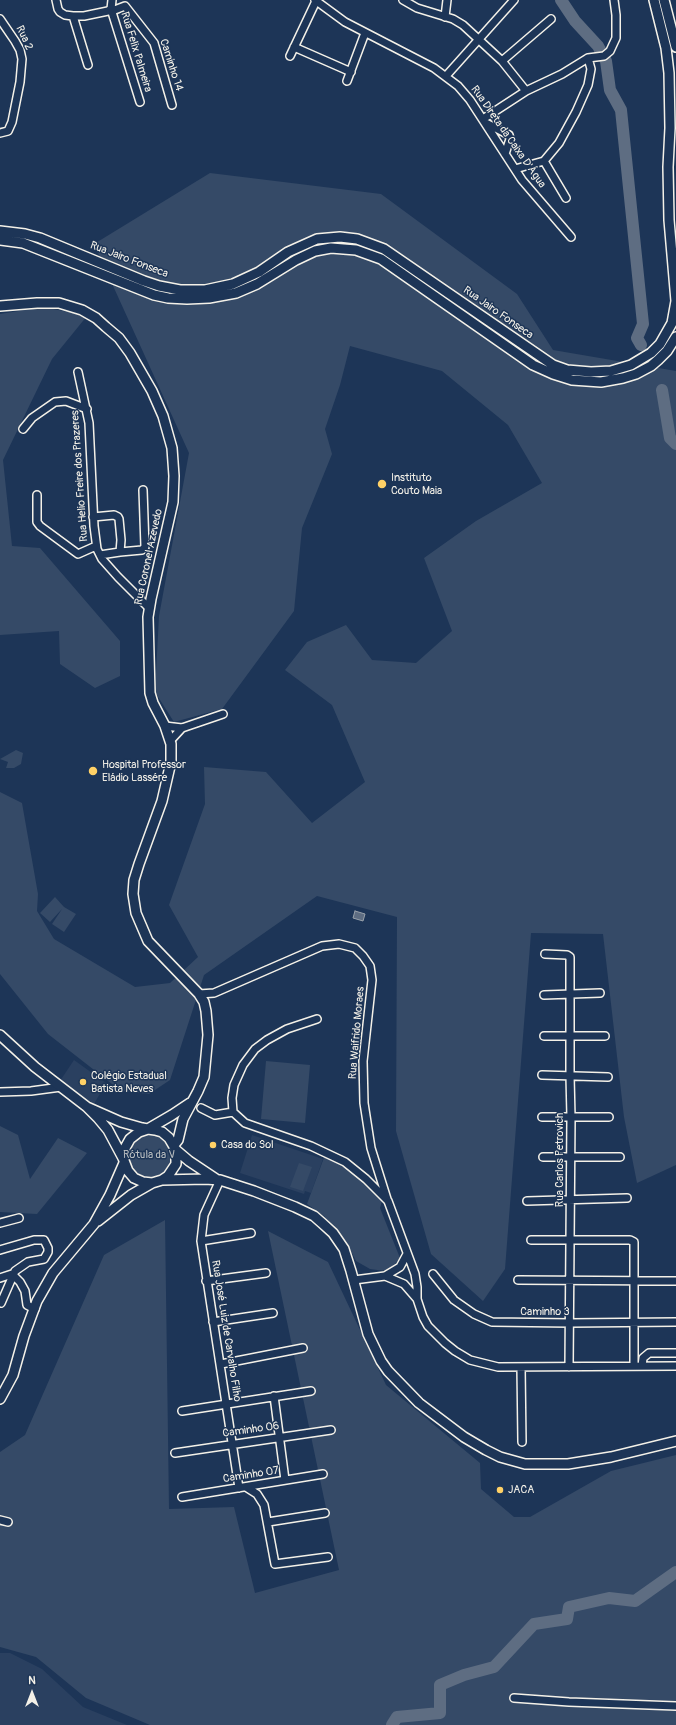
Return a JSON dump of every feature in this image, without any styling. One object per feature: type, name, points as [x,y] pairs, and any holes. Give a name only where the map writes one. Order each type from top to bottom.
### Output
[{"type":"main road","name":"Rua Jairo Fonseca","points":[[0,231],[25,234],[40,238],[144,281],[159,286],[180,290],[205,290],[233,284],[263,269],[288,252],[317,239],[340,237],[357,239],[379,246],[388,251],[553,364],[567,370],[591,372],[611,371],[631,365],[651,353],[660,344],[672,323],[676,301],[668,220],[670,128],[669,73],[663,34],[654,0]]},
{"type":"main road","points":[[664,0],[676,47]]},
{"type":"main road","name":"Rua Jairo Fonseca","points":[[0,240],[23,243],[149,293],[168,298],[187,299],[209,298],[236,293],[257,284],[296,260],[315,251],[331,248],[356,250],[381,259],[533,365],[553,374],[572,380],[609,381],[636,374],[652,366],[667,351],[676,337]]},
{"type":"main road","name":"Rua Coronel Azevedo","points":[[0,306],[59,303],[90,315],[119,338],[136,362],[163,416],[172,448],[174,488],[169,521],[149,608],[150,693],[153,703],[165,726],[170,741],[171,753],[170,769],[162,801],[136,874],[134,903],[142,929],[148,941],[201,998]]},
{"type":"main road","points":[[162,1180],[173,1171],[176,1164],[175,1147],[178,1140],[180,1125],[200,1087],[205,1066],[208,1023],[201,998]]},
{"type":"main road","points":[[0,1035],[35,1067],[87,1107],[108,1130],[124,1160],[128,1171],[134,1178],[143,1182],[152,1183]]},
{"type":"main road","points":[[1,1397],[13,1375],[24,1336],[35,1309],[53,1273],[94,1224],[110,1195],[124,1160],[125,1148],[130,1139],[139,1132],[148,1129],[191,1102]]},
{"type":"main road","points":[[87,1107],[121,1122],[162,1132],[189,1161],[218,1180],[283,1201],[314,1216],[333,1233],[340,1242],[354,1280],[368,1334],[378,1356],[388,1371],[419,1403],[464,1437],[486,1450],[500,1457],[525,1464],[568,1464],[611,1457],[676,1442]]},
{"type":"main road","points":[[94,1224],[131,1195],[152,1183],[162,1180],[218,1180]]},
{"type":"street","points":[[56,0],[56,5],[60,12],[65,15],[73,16],[102,14],[111,10],[112,0]]},
{"type":"street","points":[[290,56],[316,0]]},
{"type":"street","name":"Rua Direta da Caixa D'Água","points":[[316,0],[345,22],[412,56],[446,76],[464,92],[528,187],[571,237]]},
{"type":"street","points":[[403,0],[417,8],[458,22],[502,61],[526,91]]},
{"type":"street","points":[[417,8],[419,0]]},
{"type":"street","points":[[445,17],[447,0]]},
{"type":"street","points":[[446,76],[514,0]]},
{"type":"street","points":[[506,154],[510,139],[509,135],[484,121],[526,91],[562,74],[588,58],[604,56],[610,51],[615,42],[616,15],[614,0]]},
{"type":"street","name":"Caminho 14","points":[[111,10],[125,6],[154,43],[172,105]]},
{"type":"street","name":"Rua Felix Palmeira","points":[[111,10],[140,102]]},
{"type":"street","points":[[73,16],[88,65]]},
{"type":"street","name":"Rua 2","points":[[0,19],[16,42],[22,59],[20,82],[11,126],[8,131],[0,133]]},
{"type":"street","points":[[502,61],[551,19]]},
{"type":"street","points":[[347,82],[365,33]]},
{"type":"street","points":[[294,47],[351,72]]},
{"type":"street","points":[[516,169],[544,161],[559,143],[576,112],[588,85],[591,69],[588,58]]},
{"type":"street","points":[[544,161],[566,198]]},
{"type":"street","name":"Rua Helio Freire dos Prazeres","points":[[78,372],[87,408],[90,429],[93,517],[96,546],[100,555],[118,578],[149,608]]},
{"type":"street","points":[[24,429],[32,418],[55,402],[66,401],[87,408]]},
{"type":"street","points":[[100,555],[142,550],[145,547],[143,490]]},
{"type":"street","points":[[37,495],[37,522],[40,526],[78,554],[96,546]]},
{"type":"street","points":[[93,517],[114,515],[118,517],[121,540],[120,552]]},
{"type":"street","points":[[165,726],[182,728],[223,714]]},
{"type":"street","points":[[170,741],[182,728]]},
{"type":"street","name":"Rua Waifrido Moraes","points":[[201,998],[322,946],[339,944],[354,948],[363,956],[370,966],[372,980],[363,1061],[364,1103],[371,1148],[388,1201],[417,1281],[417,1299]]},
{"type":"street","name":"Rua Carlos Petrovich","points":[[545,954],[567,955],[570,957],[569,994],[571,1117],[569,1367]]},
{"type":"street","points":[[544,995],[600,994]]},
{"type":"street","points":[[317,1019],[287,1029],[267,1040],[255,1049],[243,1065],[234,1085],[232,1098],[233,1112],[245,1124],[311,1146],[345,1162],[366,1179],[388,1201]]},
{"type":"street","points":[[544,1036],[605,1036]]},
{"type":"street","points":[[542,1075],[608,1077]]},
{"type":"street","points":[[0,1092],[31,1091],[61,1087]]},
{"type":"street","points":[[200,1108],[216,1115],[233,1112]]},
{"type":"street","points":[[542,1116],[609,1117]]},
{"type":"street","points":[[543,1157],[620,1157]]},
{"type":"street","name":"Rua José Luiz de Carvalho Filho","points":[[218,1180],[204,1215],[201,1242],[233,1444],[242,1487]]},
{"type":"street","points":[[527,1201],[627,1198]]},
{"type":"street","points":[[0,1223],[19,1218]]},
{"type":"street","points":[[201,1242],[251,1233]]},
{"type":"street","points":[[0,1250],[34,1240],[44,1240],[47,1244],[48,1252],[44,1259],[34,1260],[24,1264],[12,1274],[0,1278]]},
{"type":"street","points":[[531,1240],[630,1240],[634,1242],[634,1366]]},
{"type":"street","points":[[354,1280],[385,1276],[400,1267],[407,1254]]},
{"type":"street","points":[[206,1281],[266,1273]]},
{"type":"street","points":[[12,1274],[20,1282],[25,1291],[26,1305],[35,1309]]},
{"type":"street","points":[[1,1304],[12,1274]]},
{"type":"street","name":"Caminho 3","points":[[433,1274],[454,1300],[484,1319],[498,1323],[676,1322]]},
{"type":"street","points":[[385,1276],[404,1284],[417,1299],[423,1317],[428,1326],[445,1343],[459,1354],[476,1362],[488,1365],[521,1367],[676,1366]]},
{"type":"street","points":[[518,1280],[676,1281]]},
{"type":"street","points":[[213,1322],[272,1313]]},
{"type":"street","points":[[221,1364],[303,1348]]},
{"type":"street","points":[[642,1366],[643,1358],[649,1353],[676,1353]]},
{"type":"street","points":[[521,1367],[522,1442]]},
{"type":"street","points":[[182,1410],[311,1391]]},
{"type":"street","points":[[274,1396],[285,1480]]},
{"type":"street","name":"Caminho 06","points":[[175,1453],[331,1430]]},
{"type":"street","name":"Caminho 07","points":[[182,1496],[323,1474]]},
{"type":"street","points":[[242,1487],[257,1494],[261,1498],[268,1522],[274,1563],[284,1564],[328,1557]]},
{"type":"street","points":[[268,1522],[325,1513]]},
{"type":"street","points":[[0,1520],[8,1522]]},
{"type":"street","points":[[514,1698],[569,1702],[676,1706]]},
{"type":"shaded area","points":[[355,911],[365,914],[363,921],[353,918]]},
{"type":"shaded area","name":"Colégio Estadual Batista Neves","points":[[74,1060],[106,1083],[94,1104],[60,1081]]},
{"type":"shaded area","points":[[252,1135],[323,1159],[311,1193],[305,1191],[304,1194],[240,1173]]},
{"type":"shaded area","points":[[0,1653],[10,1653],[42,1669],[83,1707],[127,1725],[0,1725]]},
{"type":"green space","points":[[210,173],[381,194],[517,294],[553,350],[676,371],[676,1165],[637,1183],[624,1117],[603,934],[531,933],[505,1269],[483,1301],[431,1254],[396,1131],[397,917],[317,896],[204,975],[170,1080],[149,1094],[121,1091],[48,1034],[0,974],[0,792],[22,803],[38,894],[37,911],[54,939],[135,987],[170,983],[198,957],[169,905],[205,804],[204,767],[266,772],[312,823],[365,782],[332,705],[285,670],[307,642],[346,625],[372,660],[416,663],[452,631],[424,558],[476,521],[542,483],[508,425],[442,371],[350,346],[340,385],[325,429],[332,454],[302,528],[294,611],[222,709],[174,722],[155,692],[159,616],[189,453],[94,244]]},
{"type":"green space","points":[[44,307],[87,316],[52,359],[3,460],[12,546],[40,548],[120,641],[120,676],[95,688],[60,664],[59,631],[0,635],[0,314]]},
{"type":"green space","points":[[16,750],[23,753],[21,764],[14,768],[6,768],[8,762],[0,759]]},
{"type":"green space","points":[[55,897],[64,907],[76,914],[64,932],[52,924],[62,909],[50,922],[40,913]]},
{"type":"green space","points":[[266,1061],[310,1065],[305,1123],[261,1119]]},
{"type":"green space","points":[[0,1126],[18,1135],[30,1179],[58,1138],[87,1153],[37,1214],[0,1212]]},
{"type":"green space","name":"Rótula da V","points":[[146,1133],[154,1133],[159,1134],[166,1139],[171,1146],[171,1164],[166,1171],[159,1176],[146,1177],[138,1174],[131,1167],[128,1159],[128,1151],[131,1143],[138,1136]]},
{"type":"green space","points":[[325,1155],[366,1182],[382,1201],[380,1208],[400,1258],[390,1269],[385,1271],[370,1269],[356,1261],[346,1241],[324,1216],[307,1204]]},
{"type":"green space","points":[[299,1163],[312,1167],[303,1191],[290,1187]]},
{"type":"green space","points":[[165,1220],[169,1509],[234,1507],[255,1593],[339,1570],[268,1231],[328,1262],[386,1385],[480,1463],[481,1489],[514,1517],[530,1517],[611,1471],[676,1455],[676,1725],[150,1725],[86,1698],[36,1657],[0,1647],[0,1452],[25,1435],[104,1255]]},
{"type":"waterway","points":[[561,0],[575,21],[598,46],[606,61],[610,90],[621,110],[643,324],[637,338],[641,345]]},
{"type":"waterway","points":[[662,390],[670,438],[676,444]]},
{"type":"waterway","points":[[392,1725],[397,1717],[440,1713],[440,1685],[464,1675],[494,1667],[534,1624],[567,1619],[569,1607],[609,1598],[635,1601],[676,1572]]},
{"type":"place","name":"Instituto Couto Maia","points":[[382,484]]},
{"type":"place","name":"Hospital Professor Eládio Lassére","points":[[93,771]]},
{"type":"place","name":"Colégio Estadual Batista Neves","points":[[83,1082]]},
{"type":"place","name":"Casa do Sol","points":[[213,1145]]},
{"type":"place","name":"JACA","points":[[500,1490]]}]
